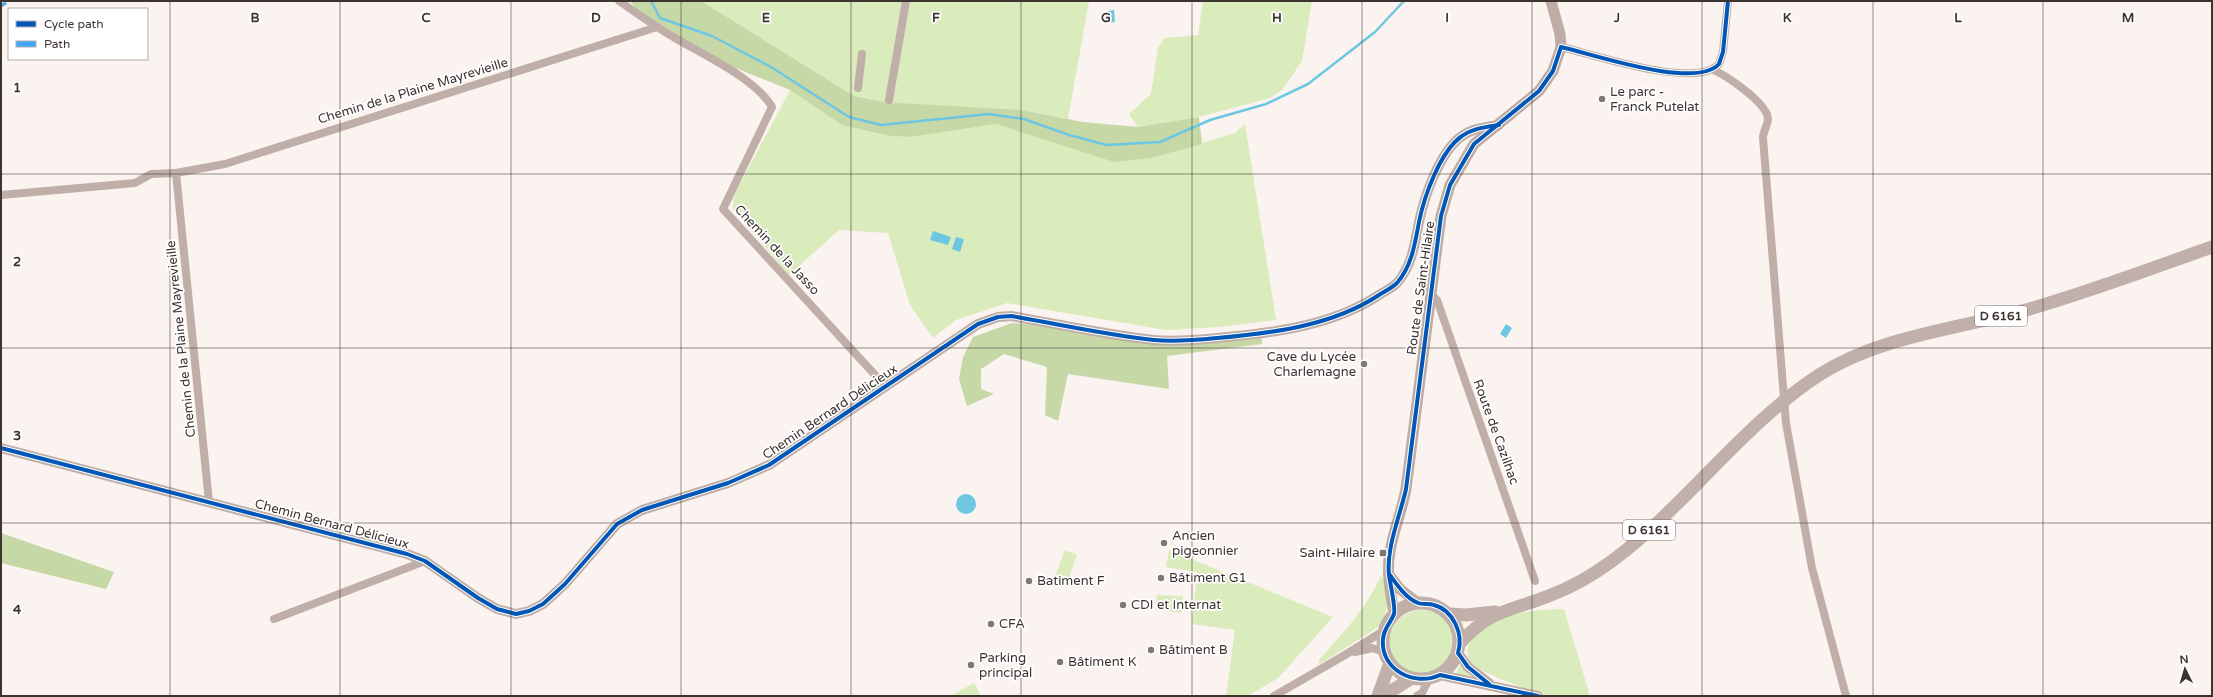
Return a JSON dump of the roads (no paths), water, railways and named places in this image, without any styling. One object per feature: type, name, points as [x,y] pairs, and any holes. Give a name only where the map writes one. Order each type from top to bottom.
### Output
[{"type":"main road","name":"Route de Saint-Hilaire","points":[[1394,614],[1389,573],[1390,552],[1401,514],[1406,489],[1441,216],[1450,185],[1474,144],[1539,91],[1553,71],[1561,47],[1560,34],[1551,1]]},
{"type":"main road","name":"D 6161","points":[[1459,648],[1474,628],[1503,611],[1551,595],[1584,579],[1610,562],[1639,539],[1771,412],[1804,386],[1860,354],[1907,339],[2027,310],[2143,272],[2212,247]]},
{"type":"main road","points":[[1389,573],[1400,589],[1418,603]]},
{"type":"main road","points":[[1418,603],[1434,605],[1448,614],[1457,626],[1459,648],[1452,664],[1435,677],[1412,678],[1397,671],[1387,658],[1383,640],[1385,630],[1394,614],[1405,606],[1418,603]]},
{"type":"main road","name":"D 6161","points":[[1448,614],[1466,615],[1503,611]]},
{"type":"main road","points":[[1378,696],[1387,658]]},
{"type":"main road","points":[[1382,696],[1412,678]]},
{"type":"street","name":"Chemin de la Jasso","points":[[619,1],[657,27],[751,84],[766,96],[772,107],[723,209],[886,387]]},
{"type":"street","points":[[889,100],[906,1]]},
{"type":"street","points":[[1561,47],[1621,64],[1653,70],[1708,72],[1714,70],[1719,64],[1723,52],[1728,1]]},
{"type":"street","name":"Chemin de la Plaine Mayrevieille","points":[[1,194],[135,183],[151,174],[176,173],[225,164],[657,27]]},
{"type":"street","points":[[858,88],[862,54]]},
{"type":"street","points":[[1714,70],[1751,95],[1766,109],[1768,120],[1763,138],[1786,423],[1812,568],[1846,696]]},
{"type":"street","name":"Chemin Bernard Délicieux","points":[[1,448],[356,540],[425,561],[478,598],[497,609],[516,614],[529,611],[543,604],[565,584],[617,524],[642,510],[728,483],[769,465],[972,328],[998,317],[1011,316],[1155,340],[1194,340],[1292,328],[1330,319],[1363,305],[1396,284],[1407,270],[1413,252],[1422,207],[1432,180],[1445,156],[1461,137],[1479,128],[1499,125]]},
{"type":"street","name":"Chemin de la Plaine Mayrevieille","points":[[176,173],[209,502]]},
{"type":"street","name":"Route de Cazilhac","points":[[1430,293],[1437,300],[1535,581]]},
{"type":"street","points":[[274,619],[425,561]]},
{"type":"street","points":[[1274,696],[1385,630]]},
{"type":"street","points":[[1345,655],[1372,648],[1387,658]]},
{"type":"street","points":[[1459,648],[1468,668],[1491,685]]},
{"type":"street","points":[[1417,696],[1422,693],[1435,677],[1491,685],[1538,696]]},
{"type":"water","points":[[1114,10],[1115,22],[1108,23],[1107,11]]},
{"type":"water","points":[[933,231],[951,237],[948,245],[930,240]]},
{"type":"water","points":[[956,237],[964,239],[960,252],[952,249]]},
{"type":"water","points":[[1506,324],[1512,328],[1506,338],[1500,334]]},
{"type":"water","points":[[966,494],[973,497],[976,504],[973,511],[966,514],[959,511],[956,504],[959,497]]},
{"type":"waterway","points":[[651,1],[660,18],[712,36],[771,67],[849,117],[881,125],[989,114],[1024,119],[1069,135],[1107,145],[1160,142],[1210,120],[1266,104],[1308,84],[1375,32],[1404,1]]},
{"type":"place","name":"Le parc - Franck Putelat","points":[[1602,99]]},
{"type":"place","name":"Cave du Lycée Charlemagne","points":[[1364,364]]},
{"type":"place","name":"Ancien pigeonnier","points":[[1164,543]]},
{"type":"place","name":"Saint-Hilaire","points":[[1383,553]]},
{"type":"place","name":"Bâtiment G1","points":[[1161,578]]},
{"type":"place","name":"Batiment F","points":[[1029,581]]},
{"type":"place","name":"CDI et Internat","points":[[1123,605]]},
{"type":"place","name":"CFA","points":[[991,624]]},
{"type":"place","name":"Bâtiment B","points":[[1151,650]]},
{"type":"place","name":"Bâtiment K","points":[[1060,662]]},
{"type":"place","name":"Parking principal","points":[[971,665]]}]
